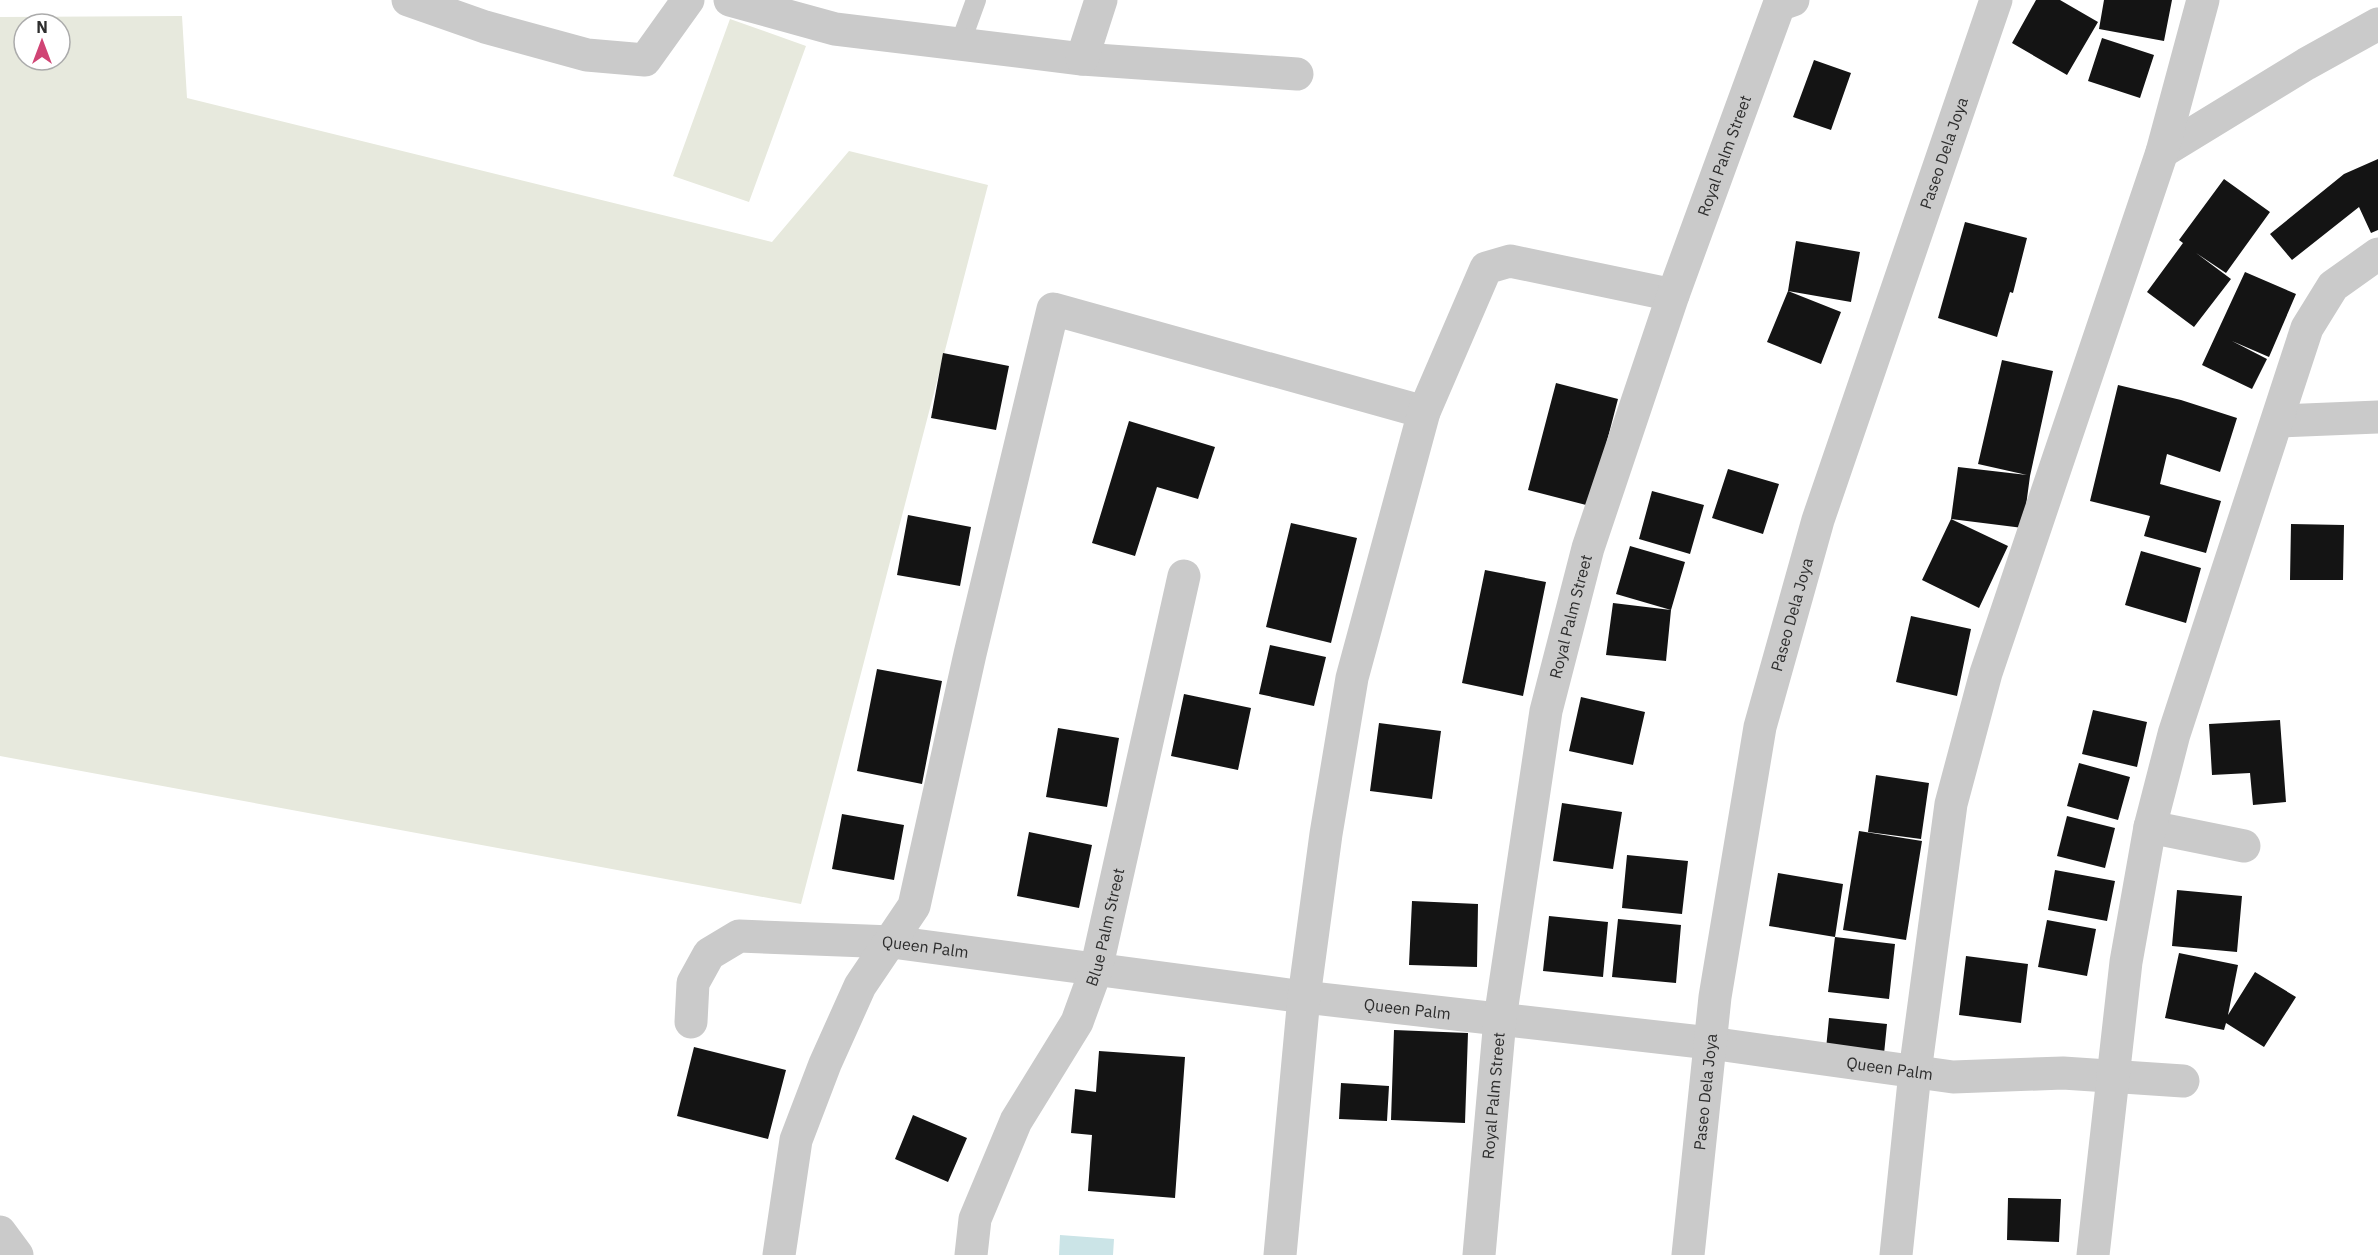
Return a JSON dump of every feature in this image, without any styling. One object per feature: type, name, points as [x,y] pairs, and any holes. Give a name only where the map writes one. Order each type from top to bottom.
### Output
[{"type":"street","points":[[408,0],[485,27],[587,55],[645,60],[688,0]]},
{"type":"street","points":[[730,0],[835,29],[1082,59],[1297,74]]},
{"type":"street","points":[[1082,59],[1101,0]]},
{"type":"street","name":"Paseo Dela Joya","points":[[1688,1255],[1715,997],[1760,728],[1818,520],[1996,0]]},
{"type":"street","points":[[1896,1255],[1915,1072],[1951,804],[1986,673],[2162,152],[2203,0]]},
{"type":"street","name":"Royal Palm Street","points":[[1479,1255],[1500,1019],[1546,711],[1588,548],[1673,295],[1786,2]]},
{"type":"street","points":[[2162,152],[2306,64],[2378,24]]},
{"type":"street","points":[[2093,1255],[2126,962],[2150,827],[2174,734],[2307,328],[2333,286],[2378,254]]},
{"type":"street","points":[[1280,1255],[1304,997],[1326,834],[1352,678],[1424,412],[1486,268],[1510,261],[1673,295]]},
{"type":"street","points":[[779,1255],[796,1140],[825,1064],[860,987],[914,906],[970,654],[1053,309],[1424,412]]},
{"type":"street","points":[[2278,421],[2378,417]]},
{"type":"street","name":"Blue Palm Street","points":[[971,1255],[975,1219],[1016,1121],[1077,1022],[1096,970],[1184,576]]},
{"type":"street","points":[[2150,827],[2244,846]]},
{"type":"street","name":"Queen Palm","points":[[692,1022],[693,983],[709,954],[740,936],[892,942],[1304,997],[1710,1043],[1953,1077],[2063,1073],[2183,1081]]},
{"type":"street","points":[[0,1232],[17,1255]]},
{"type":"lane","points":[[960,44],[976,0]]},
{"type":"shaded area","points":[[182,16],[187,98],[772,242],[849,151],[988,185],[801,904],[0,756],[0,17],[12,17],[12,72],[72,72],[72,17]]},
{"type":"shaded area","points":[[730,19],[806,46],[749,202],[673,176]]},
{"type":"water","points":[[1060,1235],[1114,1239],[1113,1255],[1059,1255]]},
{"type":"building","points":[[2036,0],[2060,0],[2098,22],[2067,75],[2012,43]]},
{"type":"building","points":[[2104,0],[2172,0],[2164,41],[2099,29]]},
{"type":"building","points":[[2102,38],[2154,55],[2140,98],[2088,81]]},
{"type":"building","points":[[1814,60],[1851,73],[1831,130],[1793,117]]},
{"type":"building","points":[[2378,159],[2378,230],[2371,233],[2359,207],[2292,260],[2270,234],[2344,174]]},
{"type":"building","points":[[2224,179],[2270,212],[2226,273],[2196,253],[2231,279],[2194,327],[2147,292],[2183,243],[2179,240]]},
{"type":"building","points":[[1965,222],[2027,238],[2013,293],[2010,292],[1997,337],[1938,318]]},
{"type":"building","points":[[1796,241],[1860,252],[1851,302],[1788,291]]},
{"type":"building","points":[[2245,272],[2296,294],[2269,357],[2232,341],[2267,359],[2252,389],[2202,365]]},
{"type":"building","points":[[1788,291],[1841,312],[1821,364],[1767,342]]},
{"type":"building","points":[[943,353],[1009,366],[996,430],[931,418]]},
{"type":"building","points":[[2002,360],[2053,371],[2030,476],[2023,528],[1951,519],[1958,467],[2027,475],[1978,464]]},
{"type":"building","points":[[1556,383],[1618,399],[1590,506],[1528,490]]},
{"type":"building","points":[[2118,385],[2181,400],[2237,418],[2220,472],[2167,454],[2160,484],[2221,501],[2206,553],[2144,536],[2150,516],[2090,501]]},
{"type":"building","points":[[1129,421],[1215,447],[1198,499],[1157,487],[1135,556],[1092,543]]},
{"type":"building","points":[[1728,469],[1779,484],[1763,534],[1712,518]]},
{"type":"building","points":[[1652,491],[1704,505],[1690,554],[1639,539]]},
{"type":"building","points":[[908,515],[971,527],[960,586],[897,575]]},
{"type":"building","points":[[1951,519],[2008,546],[1979,608],[1922,580]]},
{"type":"building","points":[[1291,523],[1357,538],[1331,643],[1266,627]]},
{"type":"building","points":[[2291,524],[2344,525],[2343,580],[2290,580]]},
{"type":"building","points":[[1630,546],[1685,562],[1671,610],[1616,594]]},
{"type":"building","points":[[2141,551],[2201,568],[2186,623],[2125,605]]},
{"type":"building","points":[[1485,570],[1546,582],[1523,696],[1462,683]]},
{"type":"building","points":[[1613,603],[1671,610],[1666,661],[1606,655]]},
{"type":"building","points":[[1911,616],[1971,629],[1957,696],[1896,682]]},
{"type":"building","points":[[1270,645],[1326,657],[1314,706],[1259,694]]},
{"type":"building","points":[[877,669],[942,681],[922,784],[857,771]]},
{"type":"building","points":[[1184,694],[1251,708],[1238,770],[1171,756]]},
{"type":"building","points":[[1581,697],[1645,712],[1633,765],[1569,751]]},
{"type":"building","points":[[2093,710],[2147,722],[2137,767],[2082,754]]},
{"type":"building","points":[[2280,720],[2286,802],[2253,805],[2250,773],[2212,775],[2209,724]]},
{"type":"building","points":[[1379,723],[1441,731],[1432,799],[1370,791]]},
{"type":"building","points":[[1058,728],[1119,738],[1107,807],[1046,797]]},
{"type":"building","points":[[2079,763],[2130,777],[2118,820],[2067,806]]},
{"type":"building","points":[[1876,775],[1929,783],[1921,839],[1868,832]]},
{"type":"building","points":[[1562,803],[1622,812],[1613,869],[1553,861]]},
{"type":"building","points":[[842,814],[904,825],[894,880],[832,869]]},
{"type":"building","points":[[2067,816],[2115,828],[2105,868],[2057,856]]},
{"type":"building","points":[[1859,831],[1922,841],[1906,940],[1843,930]]},
{"type":"building","points":[[1029,832],[1092,845],[1079,908],[1017,896]]},
{"type":"building","points":[[1627,855],[1688,861],[1682,914],[1622,908]]},
{"type":"building","points":[[2055,870],[2115,881],[2107,921],[2048,910]]},
{"type":"building","points":[[1778,873],[1843,884],[1835,937],[1769,926]]},
{"type":"building","points":[[2177,890],[2242,896],[2237,952],[2172,946]]},
{"type":"building","points":[[1412,901],[1478,904],[1477,967],[1409,965]]},
{"type":"building","points":[[1549,916],[1608,922],[1603,977],[1543,971]]},
{"type":"building","points":[[1618,919],[1681,925],[1676,983],[1612,977]]},
{"type":"building","points":[[2047,920],[2096,929],[2087,976],[2038,967]]},
{"type":"building","points":[[1835,937],[1895,944],[1889,999],[1828,992]]},
{"type":"building","points":[[2179,953],[2238,965],[2228,1015],[2255,972],[2296,997],[2264,1047],[2226,1023],[2224,1030],[2165,1018]]},
{"type":"building","points":[[1966,956],[2028,964],[2021,1023],[1959,1015]]},
{"type":"building","points":[[1829,1018],[1887,1024],[1884,1054],[1826,1049]]},
{"type":"building","points":[[1394,1030],[1468,1033],[1465,1123],[1391,1120]]},
{"type":"building","points":[[694,1047],[786,1070],[768,1139],[677,1116]]},
{"type":"building","points":[[1099,1051],[1185,1057],[1175,1198],[1088,1191],[1092,1135],[1071,1133],[1075,1089],[1096,1092]]},
{"type":"building","points":[[1341,1083],[1389,1086],[1387,1121],[1339,1119]]},
{"type":"building","points":[[913,1115],[967,1138],[948,1182],[895,1159]]},
{"type":"building","points":[[2008,1198],[2061,1199],[2059,1242],[2007,1240]]}]
